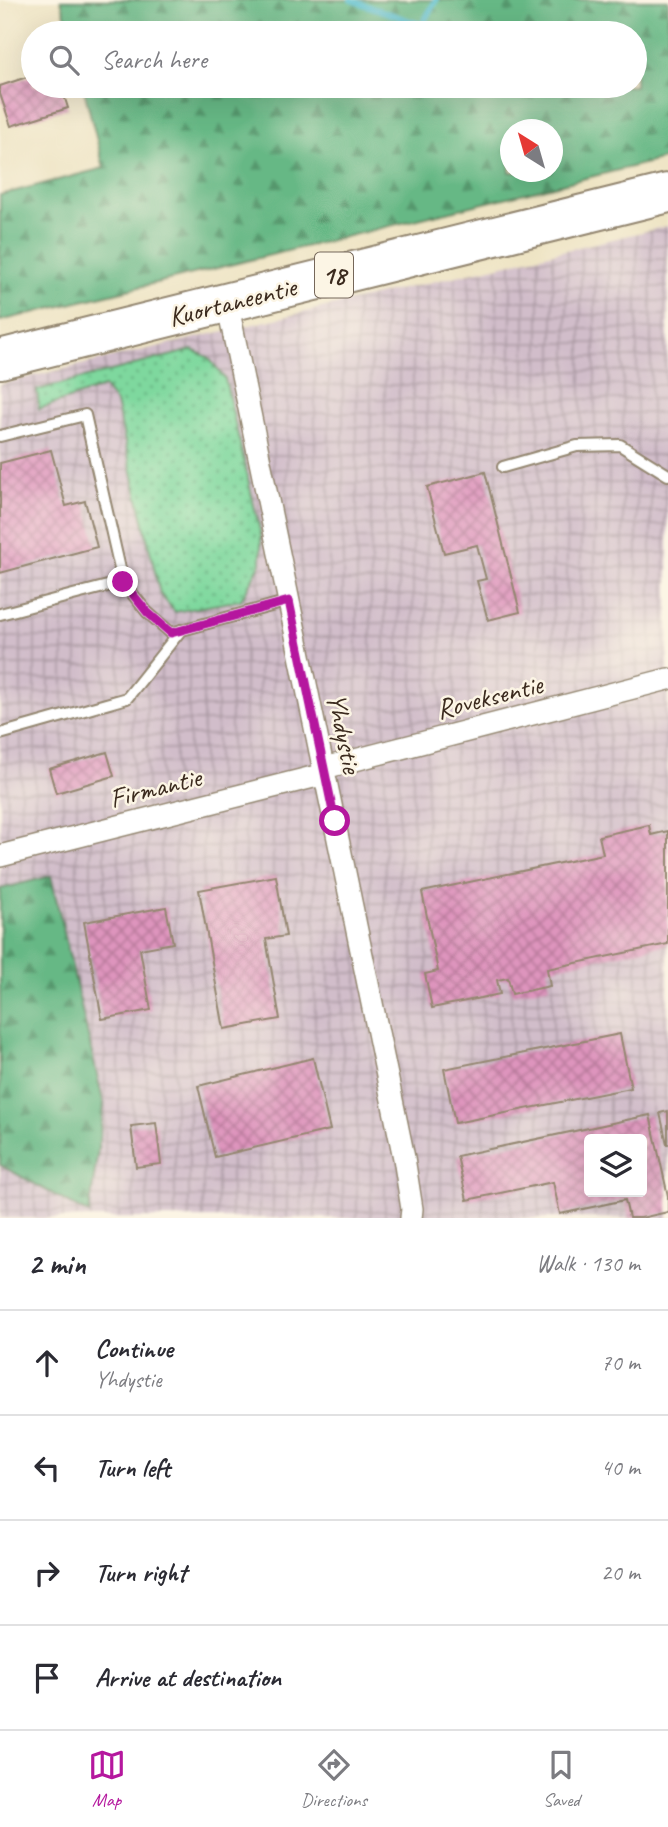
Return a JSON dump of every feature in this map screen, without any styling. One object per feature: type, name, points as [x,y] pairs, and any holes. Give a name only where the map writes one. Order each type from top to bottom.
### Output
[{"type":"highway","name":"Kuortaneentie","points":[[0,359],[668,193]]},
{"type":"street","name":"Yhdystie","points":[[227,302],[404,1157],[411,1218]]},
{"type":"street","name":"Roveksentie","points":[[324,771],[668,679]]},
{"type":"street","name":"Firmantie","points":[[0,856],[324,771]]},
{"type":"lane","points":[[0,436],[85,415],[123,582],[147,612],[171,633],[289,601]]},
{"type":"lane","points":[[503,467],[577,446],[620,445],[668,475]]},
{"type":"lane","points":[[0,614],[123,582]]},
{"type":"lane","points":[[0,734],[127,698],[181,630]]},
{"type":"shaded area","points":[[668,226],[668,1218],[0,1218],[0,384]]},
{"type":"green space","points":[[61,0],[668,0],[668,158],[0,321],[0,195],[104,168],[86,98],[647,98],[647,21],[67,21]]},
{"type":"green space","points":[[192,350],[208,357],[225,379],[261,535],[261,563],[241,600],[175,612],[160,594],[116,403],[104,387],[39,409],[37,390]]},
{"type":"green space","points":[[51,876],[104,1105],[89,1214],[0,1165],[0,889]]},
{"type":"building","points":[[21,79],[21,98],[65,98],[68,108],[11,126],[0,94],[0,86]]},
{"type":"building","points":[[51,450],[66,506],[85,501],[97,547],[0,573],[0,463]]},
{"type":"building","points":[[485,472],[520,612],[488,620],[477,581],[486,579],[477,545],[444,553],[427,487]]},
{"type":"building","points":[[107,752],[114,776],[56,793],[49,769]]},
{"type":"building","points":[[649,825],[651,835],[668,831],[668,944],[547,969],[550,986],[512,994],[508,978],[497,980],[500,994],[432,1008],[425,974],[438,971],[422,892],[603,854],[599,836]]},
{"type":"building","points":[[276,876],[286,936],[266,939],[280,1019],[224,1029],[199,890]]},
{"type":"building","points":[[166,907],[173,943],[140,949],[151,1010],[102,1019],[84,922]]},
{"type":"building","points":[[620,1034],[631,1088],[455,1123],[444,1069]]},
{"type":"building","points":[[313,1058],[330,1130],[215,1157],[198,1086]]},
{"type":"building","points":[[668,1111],[668,1144],[667,1144],[660,1113]]},
{"type":"building","points":[[650,1115],[668,1196],[668,1212],[629,1218],[625,1200],[560,1214],[553,1182],[467,1200],[457,1156]]},
{"type":"building","points":[[156,1123],[161,1164],[136,1167],[131,1126]]},
{"type":"waterway","points":[[351,0],[411,21]]},
{"type":"waterway","points":[[424,21],[436,0]]},
{"type":"route","points":[[123,582],[147,612],[171,633],[289,601],[335,821]]}]
